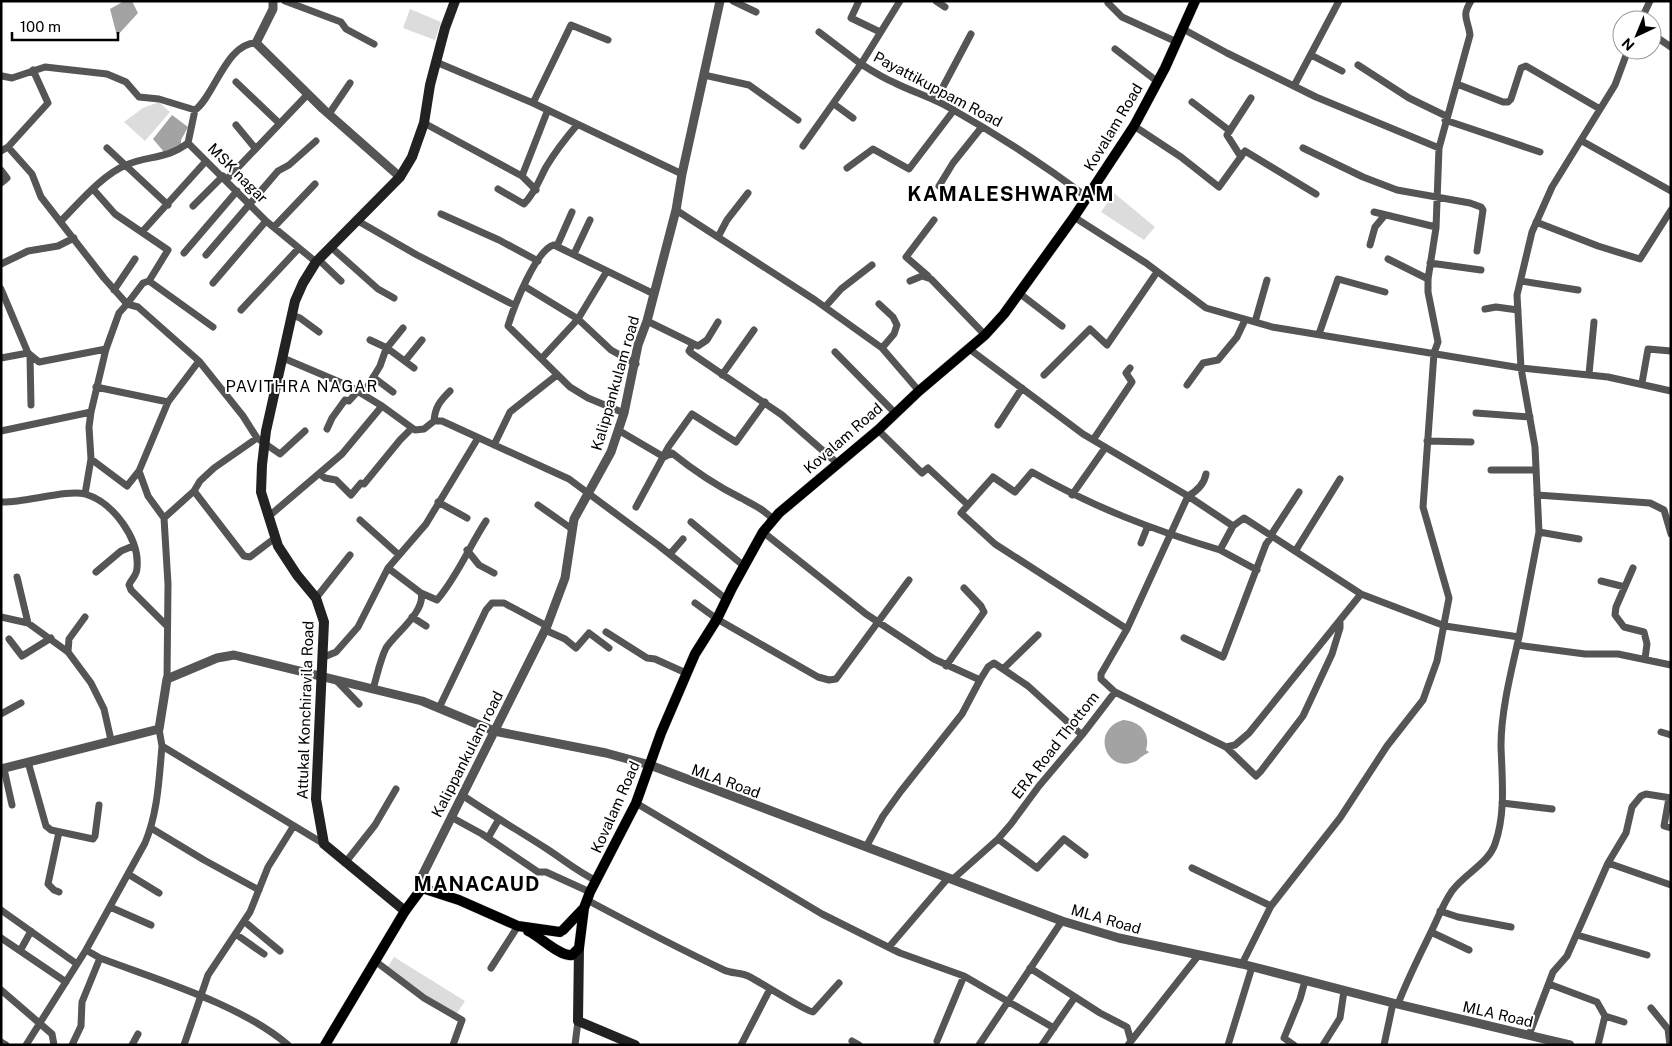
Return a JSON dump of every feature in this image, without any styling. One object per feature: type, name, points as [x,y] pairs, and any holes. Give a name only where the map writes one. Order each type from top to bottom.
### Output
[{"type":"main road","name":"Attukal Konchiravila Road","points":[[324,844],[316,799],[324,657],[324,622],[316,598],[288,563],[275,538],[261,492],[261,442],[292,315],[303,283],[317,261],[332,248],[400,177],[412,157],[424,123],[436,62],[455,1]]},
{"type":"main road","name":"Kovalam Road","points":[[562,931],[587,900],[636,803],[694,654],[717,619],[763,532],[837,463],[878,430],[894,413],[985,335],[1019,293],[1088,198],[1134,126],[1158,82],[1195,1]]},
{"type":"main road","points":[[324,844],[405,911]]},
{"type":"main road","points":[[325,1045],[405,911],[422,888],[459,900],[518,926],[559,951],[579,969]]},
{"type":"main road","points":[[587,900],[580,944],[578,1021],[635,1045]]},
{"type":"main road","points":[[518,926],[574,932],[580,944]]},
{"type":"main road","points":[[559,951],[555,939],[562,931]]},
{"type":"main road","points":[[559,951],[572,955],[580,944]]},
{"type":"street","points":[[256,44],[273,9],[273,1]]},
{"type":"street","points":[[285,1],[341,22],[346,29],[374,44]]},
{"type":"street","name":"Kalippankulam road","points":[[422,888],[422,876],[546,628],[565,578],[574,519],[611,452],[624,413],[636,364],[638,345],[647,321],[676,210],[682,174],[720,1]]},
{"type":"street","points":[[733,1],[756,12]]},
{"type":"street","points":[[859,1],[850,18],[880,32]]},
{"type":"street","name":"Payattikuppam Road","points":[[900,1],[861,64],[893,83],[936,100],[954,110],[1035,158],[1088,198]]},
{"type":"street","points":[[936,1],[944,7]]},
{"type":"street","points":[[1294,86],[1339,1]]},
{"type":"street","points":[[1242,964],[1271,906],[1340,818],[1387,746],[1423,700],[1438,661],[1452,598],[1423,507],[1434,353],[1438,342],[1428,292],[1428,279],[1436,226],[1439,148],[1470,35],[1465,11],[1471,1]]},
{"type":"street","points":[[1108,3],[1122,18],[1177,42]]},
{"type":"street","points":[[533,103],[571,26],[608,40]]},
{"type":"street","points":[[1183,29],[1294,86],[1439,148]]},
{"type":"street","points":[[803,146],[861,64],[819,32]]},
{"type":"street","points":[[936,100],[971,34]]},
{"type":"street","points":[[188,144],[195,110],[234,55],[249,43],[256,44],[329,114],[400,177]]},
{"type":"street","points":[[1115,49],[1158,82]]},
{"type":"street","points":[[1311,56],[1342,71]]},
{"type":"street","points":[[1384,1045],[1396,1004],[1440,911],[1457,884],[1485,860],[1494,848],[1502,803],[1504,772],[1501,745],[1506,700],[1539,532],[1535,447],[1520,368],[1517,295],[1536,222],[1552,187],[1615,85],[1624,60]]},
{"type":"street","points":[[436,62],[533,103],[547,112],[682,174]]},
{"type":"street","points":[[1358,65],[1409,98],[1446,118],[1540,152]]},
{"type":"street","points":[[1457,84],[1502,102],[1508,102],[1511,99],[1521,68],[1526,66],[1600,109]]},
{"type":"street","points":[[1,67],[2,77],[12,78],[45,67],[107,74],[126,82],[139,97],[159,99],[195,110]]},
{"type":"street","points":[[33,70],[48,103],[5,149],[32,174],[41,196],[114,290],[127,304],[138,307],[199,360],[261,442],[280,454],[305,431]]},
{"type":"street","points":[[704,75],[749,86],[798,120]]},
{"type":"street","points":[[236,82],[279,123]]},
{"type":"street","points":[[329,114],[350,83]]},
{"type":"street","points":[[193,206],[255,148],[308,94]]},
{"type":"street","points":[[1251,98],[1228,135],[1243,154],[1316,194]]},
{"type":"street","points":[[1192,102],[1230,132]]},
{"type":"street","points":[[834,104],[853,118]]},
{"type":"street","points":[[847,168],[873,149],[909,169],[954,110]]},
{"type":"street","points":[[522,176],[547,112]]},
{"type":"street","points":[[424,123],[522,176],[536,190]]},
{"type":"street","points":[[236,125],[255,148]]},
{"type":"street","points":[[498,189],[524,204],[536,190],[554,155],[577,125]]},
{"type":"street","points":[[1134,126],[1181,157],[1219,187],[1243,154]]},
{"type":"street","points":[[939,186],[954,162],[982,128]]},
{"type":"street","points":[[206,255],[278,171],[289,166],[316,140]]},
{"type":"street","points":[[1582,141],[1671,191]]},
{"type":"street","name":"MSK nagar","points":[[61,221],[93,189],[126,165],[177,152],[188,144],[251,204],[266,221],[341,281]]},
{"type":"street","points":[[107,148],[168,205]]},
{"type":"street","points":[[1304,148],[1363,177],[1397,190],[1470,203],[1480,207],[1483,210],[1477,251]]},
{"type":"street","points":[[142,232],[206,161]]},
{"type":"street","points":[[1,170],[7,178],[1,183]]},
{"type":"street","points":[[274,227],[314,184]]},
{"type":"street","points":[[85,494],[91,459],[89,427],[91,412],[106,349],[119,312],[143,283],[149,280],[168,250],[115,214],[93,189]]},
{"type":"street","points":[[184,253],[237,191]]},
{"type":"street","points":[[718,237],[727,220],[748,193]]},
{"type":"street","points":[[676,210],[825,307],[882,348],[919,391]]},
{"type":"street","points":[[1536,222],[1598,246],[1640,259],[1671,210]]},
{"type":"street","points":[[557,246],[572,212]]},
{"type":"street","points":[[1374,212],[1436,226]]},
{"type":"street","points":[[441,214],[499,240],[538,261]]},
{"type":"street","points":[[1370,245],[1375,227],[1385,215]]},
{"type":"street","points":[[1074,217],[1157,272],[1206,308],[1245,320],[1520,368],[1556,373],[1589,374],[1642,383],[1671,391]]},
{"type":"street","points":[[574,254],[590,220]]},
{"type":"street","points":[[934,220],[906,257],[928,276],[985,335]]},
{"type":"street","points":[[213,283],[266,221]]},
{"type":"street","points":[[358,221],[417,255],[514,305]]},
{"type":"street","points":[[1,264],[28,251],[58,246],[74,238]]},
{"type":"street","points":[[624,413],[588,398],[557,375],[508,326],[514,305],[538,261],[549,246],[557,246],[654,294]]},
{"type":"street","points":[[241,310],[299,248]]},
{"type":"street","points":[[332,248],[378,289],[394,298]]},
{"type":"street","points":[[114,290],[136,259]]},
{"type":"street","points":[[1388,259],[1428,279]]},
{"type":"street","points":[[1430,263],[1481,270]]},
{"type":"street","points":[[825,307],[842,289],[872,265]]},
{"type":"street","points":[[542,358],[578,319],[607,270]]},
{"type":"street","points":[[1044,375],[1090,329],[1107,345],[1157,272]]},
{"type":"street","points":[[910,281],[928,276]]},
{"type":"street","points":[[1319,334],[1338,279],[1385,292]]},
{"type":"street","points":[[149,280],[213,327]]},
{"type":"street","points":[[1255,322],[1267,280]]},
{"type":"street","points":[[1521,281],[1578,290]]},
{"type":"street","points":[[524,286],[578,319],[611,350],[636,364]]},
{"type":"street","points":[[1,289],[29,354],[31,405]]},
{"type":"street","points":[[1019,293],[1062,326]]},
{"type":"street","points":[[879,304],[893,317],[897,325],[894,334],[882,348]]},
{"type":"street","points":[[1485,309],[1496,307],[1518,310]]},
{"type":"street","points":[[292,315],[300,318],[319,332]]},
{"type":"street","points":[[1187,385],[1203,363],[1218,360],[1236,337],[1245,320]]},
{"type":"street","points":[[647,321],[693,344],[701,346],[718,322]]},
{"type":"street","points":[[1589,374],[1594,322]]},
{"type":"street","points":[[327,429],[332,418],[346,400],[349,401],[360,392],[373,377],[386,348],[403,328]]},
{"type":"street","points":[[722,374],[754,330]]},
{"type":"street","points":[[370,340],[386,348],[414,368]]},
{"type":"street","points":[[405,361],[422,340]]},
{"type":"street","points":[[693,344],[689,351],[691,353],[765,402],[837,463]]},
{"type":"street","points":[[968,348],[1093,440],[1188,496],[1233,526]]},
{"type":"street","points":[[1,358],[29,354],[39,362],[106,349]]},
{"type":"street","points":[[1642,383],[1648,350],[1671,351]]},
{"type":"street","points":[[834,352],[894,413]]},
{"type":"street","points":[[283,358],[360,392],[412,428],[424,429],[434,421],[442,421],[569,479],[589,492],[726,599]]},
{"type":"street","points":[[91,459],[127,486],[139,472],[168,402],[199,360]]},
{"type":"street","points":[[1093,440],[1132,382],[1126,373],[1130,368]]},
{"type":"street","points":[[494,445],[510,412],[557,375]]},
{"type":"street","points":[[373,377],[393,392]]},
{"type":"street","points":[[96,387],[168,402]]},
{"type":"street","points":[[998,425],[1022,388]]},
{"type":"street","points":[[434,421],[439,401],[450,391]]},
{"type":"street","points":[[636,507],[664,457],[692,414],[736,442],[765,402]]},
{"type":"street","points":[[268,517],[342,454],[382,406]]},
{"type":"street","points":[[1,431],[91,412]]},
{"type":"street","points":[[1476,412],[1530,417]]},
{"type":"street","points":[[320,474],[325,478],[336,480],[352,495],[361,483],[364,484],[412,428]]},
{"type":"street","points":[[618,430],[664,457]]},
{"type":"street","points":[[878,430],[922,474],[928,468],[968,505]]},
{"type":"street","points":[[324,657],[337,651],[358,627],[388,568],[426,524],[478,438]]},
{"type":"street","points":[[1427,440],[1470,442]]},
{"type":"street","points":[[164,518],[194,491],[200,481],[214,468],[261,442]]},
{"type":"street","points":[[1072,495],[1105,448]]},
{"type":"street","points":[[664,457],[672,453],[696,472],[742,499],[757,505],[774,520]]},
{"type":"street","points":[[1491,470],[1536,470]]},
{"type":"street","points":[[26,1045],[38,1022],[86,950],[128,874],[151,828],[156,803],[162,746],[159,729],[167,679],[168,584],[164,518],[148,496],[139,472]]},
{"type":"street","points":[[1127,629],[995,544],[961,513],[993,477],[1015,492],[1032,472],[1072,495],[1147,528],[1220,550],[1257,570]]},
{"type":"street","points":[[1115,692],[1101,679],[1101,674],[1127,629],[1188,496],[1196,492],[1205,481],[1206,474]]},
{"type":"street","points":[[1296,550],[1340,479]]},
{"type":"street","points":[[194,491],[244,556],[250,557],[275,538]]},
{"type":"street","points":[[1184,638],[1223,657],[1266,544],[1299,492]]},
{"type":"street","points":[[1,502],[85,494],[114,511],[127,531],[133,546],[137,568],[129,585],[131,590],[167,626]]},
{"type":"street","points":[[1537,495],[1650,503],[1664,510],[1671,534]]},
{"type":"street","points":[[438,502],[468,518]]},
{"type":"street","points":[[538,505],[572,529]]},
{"type":"street","points":[[1220,550],[1233,526],[1244,518],[1361,594],[1445,626],[1518,641],[1645,658],[1671,665]]},
{"type":"street","points":[[360,520],[400,555]]},
{"type":"street","points":[[388,568],[421,593],[437,600],[451,584],[467,550],[486,521]]},
{"type":"street","points":[[691,522],[744,566]]},
{"type":"street","points":[[1141,543],[1147,528]]},
{"type":"street","points":[[763,532],[866,614],[878,620],[946,666],[980,680]]},
{"type":"street","points":[[1539,532],[1579,538]]},
{"type":"street","points":[[670,554],[683,539]]},
{"type":"street","points":[[96,572],[121,551],[133,546]]},
{"type":"street","points":[[467,550],[479,564],[494,573]]},
{"type":"street","points":[[316,598],[350,555]]},
{"type":"street","points":[[1633,568],[1615,615],[1624,627],[1644,632],[1647,644],[1645,658]]},
{"type":"street","points":[[17,577],[28,622]]},
{"type":"street","points":[[695,602],[717,619],[818,677],[829,680],[836,679],[878,620],[910,580]]},
{"type":"street","points":[[1601,581],[1625,587]]},
{"type":"street","points":[[946,666],[984,612],[982,606],[964,588]]},
{"type":"street","points":[[373,689],[386,648],[412,617],[422,600],[421,593]]},
{"type":"street","points":[[1226,747],[1235,745],[1249,733],[1361,594]]},
{"type":"street","points":[[439,708],[486,610],[492,602],[504,603],[565,639],[576,648],[589,633],[609,648]]},
{"type":"street","points":[[1,617],[28,622],[68,652],[91,683],[104,709],[111,740]]},
{"type":"street","points":[[68,652],[69,639],[85,617]]},
{"type":"street","points":[[412,617],[426,626]]},
{"type":"street","name":"ERA Road Thottom","points":[[889,947],[950,878],[998,839],[1115,692],[1226,747],[1256,776],[1303,716],[1332,654],[1340,628],[1340,620]]},
{"type":"street","points":[[606,632],[647,658],[655,659],[686,673]]},
{"type":"street","points":[[1003,668],[1038,635]]},
{"type":"street","points":[[9,639],[22,656],[51,638]]},
{"type":"street","name":"MLA Road","points":[[167,679],[217,658],[234,655],[373,689],[439,708],[494,731],[606,753],[650,765],[1062,921],[1119,938],[1242,964],[1396,1004],[1570,1045]]},
{"type":"street","points":[[866,847],[883,816],[901,791],[962,714],[988,667],[994,664],[1003,668],[1028,686],[1082,735]]},
{"type":"street","points":[[336,680],[359,704]]},
{"type":"street","points":[[1,714],[21,703]]},
{"type":"street","points":[[12,805],[2,769],[159,729]]},
{"type":"street","points":[[1661,732],[1671,734]]},
{"type":"street","points":[[162,746],[293,828],[324,844]]},
{"type":"street","points":[[28,762],[43,822],[51,830],[93,839],[99,805]]},
{"type":"street","points":[[345,863],[376,825],[396,789]]},
{"type":"street","points":[[1530,1035],[1552,972],[1567,956],[1608,863],[1626,833],[1632,807],[1636,801],[1646,794],[1670,798],[1664,826],[1671,828]]},
{"type":"street","points":[[462,795],[550,851],[580,873],[596,880]]},
{"type":"street","points":[[636,803],[804,904],[922,962],[964,976],[1054,1028]]},
{"type":"street","points":[[1502,803],[1552,809]]},
{"type":"street","points":[[451,817],[488,838],[538,872],[546,872],[587,900],[660,939],[729,972],[748,976],[809,1012],[813,1012],[839,983]]},
{"type":"street","points":[[488,838],[499,819]]},
{"type":"street","points":[[151,828],[259,890]]},
{"type":"street","points":[[184,1045],[208,976],[237,935],[268,867],[293,828]]},
{"type":"street","points":[[59,832],[48,884],[59,892]]},
{"type":"street","points":[[998,839],[1037,868],[1064,839],[1085,855]]},
{"type":"street","points":[[1608,863],[1671,885]]},
{"type":"street","points":[[1192,868],[1271,906]]},
{"type":"street","points":[[128,874],[158,893]]},
{"type":"street","points":[[110,907],[151,925]]},
{"type":"street","points":[[1,910],[77,964]]},
{"type":"street","points":[[1440,911],[1458,917],[1511,927]]},
{"type":"street","points":[[979,1045],[1062,921]]},
{"type":"street","points":[[244,922],[280,951]]},
{"type":"street","points":[[492,968],[518,926]]},
{"type":"street","points":[[20,951],[31,930]]},
{"type":"street","points":[[1431,932],[1469,950]]},
{"type":"street","points":[[237,935],[264,954]]},
{"type":"street","points":[[1577,935],[1647,955]]},
{"type":"street","points":[[1,938],[66,982]]},
{"type":"street","points":[[86,950],[100,958],[200,997],[271,1030],[288,1045]]},
{"type":"street","points":[[1129,1043],[1198,956]]},
{"type":"street","points":[[72,1045],[80,1026],[82,1002],[100,958]]},
{"type":"street","points":[[375,961],[424,998],[462,1020],[454,1045]]},
{"type":"street","points":[[1228,1045],[1252,967]]},
{"type":"street","points":[[1030,968],[1075,997],[1128,1027],[1129,1043]]},
{"type":"street","points":[[937,1041],[964,976]]},
{"type":"street","points":[[1294,1045],[1284,1038],[1300,1000],[1304,981]]},
{"type":"street","points":[[1549,984],[1597,1002],[1605,1016],[1624,1022]]},
{"type":"street","points":[[742,1045],[770,989]]},
{"type":"street","points":[[1,990],[52,1034],[54,1045]]},
{"type":"street","points":[[1323,1045],[1340,1018],[1344,991]]},
{"type":"street","points":[[1042,1045],[1075,997]]},
{"type":"street","points":[[1651,1008],[1669,1026],[1670,1045]]},
{"type":"street","points":[[1598,1045],[1605,1016]]},
{"type":"street","points":[[576,1045],[578,1021]]},
{"type":"street","points":[[132,1045],[138,1034]]},
{"type":"street","points":[[1,1042],[6,1045]]},
{"type":"shaded area","points":[[124,1],[132,1],[138,13],[117,36],[110,9]]},
{"type":"shaded area","points":[[410,9],[441,22],[435,40],[403,28]]},
{"type":"shaded area","points":[[159,102],[170,112],[145,141],[124,122],[143,108]]},
{"type":"shaded area","points":[[172,115],[188,127],[181,140],[181,145],[164,152],[153,139]]},
{"type":"shaded area","points":[[1114,193],[1155,227],[1144,240],[1101,212]]},
{"type":"shaded area","points":[[1123,720],[1139,725],[1143,729],[1147,738],[1146,750],[1149,752],[1135,761],[1124,764],[1110,756],[1106,749],[1105,741],[1107,732],[1113,725]]},
{"type":"shaded area","points":[[394,957],[465,1001],[455,1016],[385,971]]},
{"type":"district","name":"KAMALESHWARAM","points":[[1011,194]]},
{"type":"district","name":"PAVITHRA NAGAR","points":[[302,386]]},
{"type":"district","name":"MANACAUD","points":[[477,884]]}]
